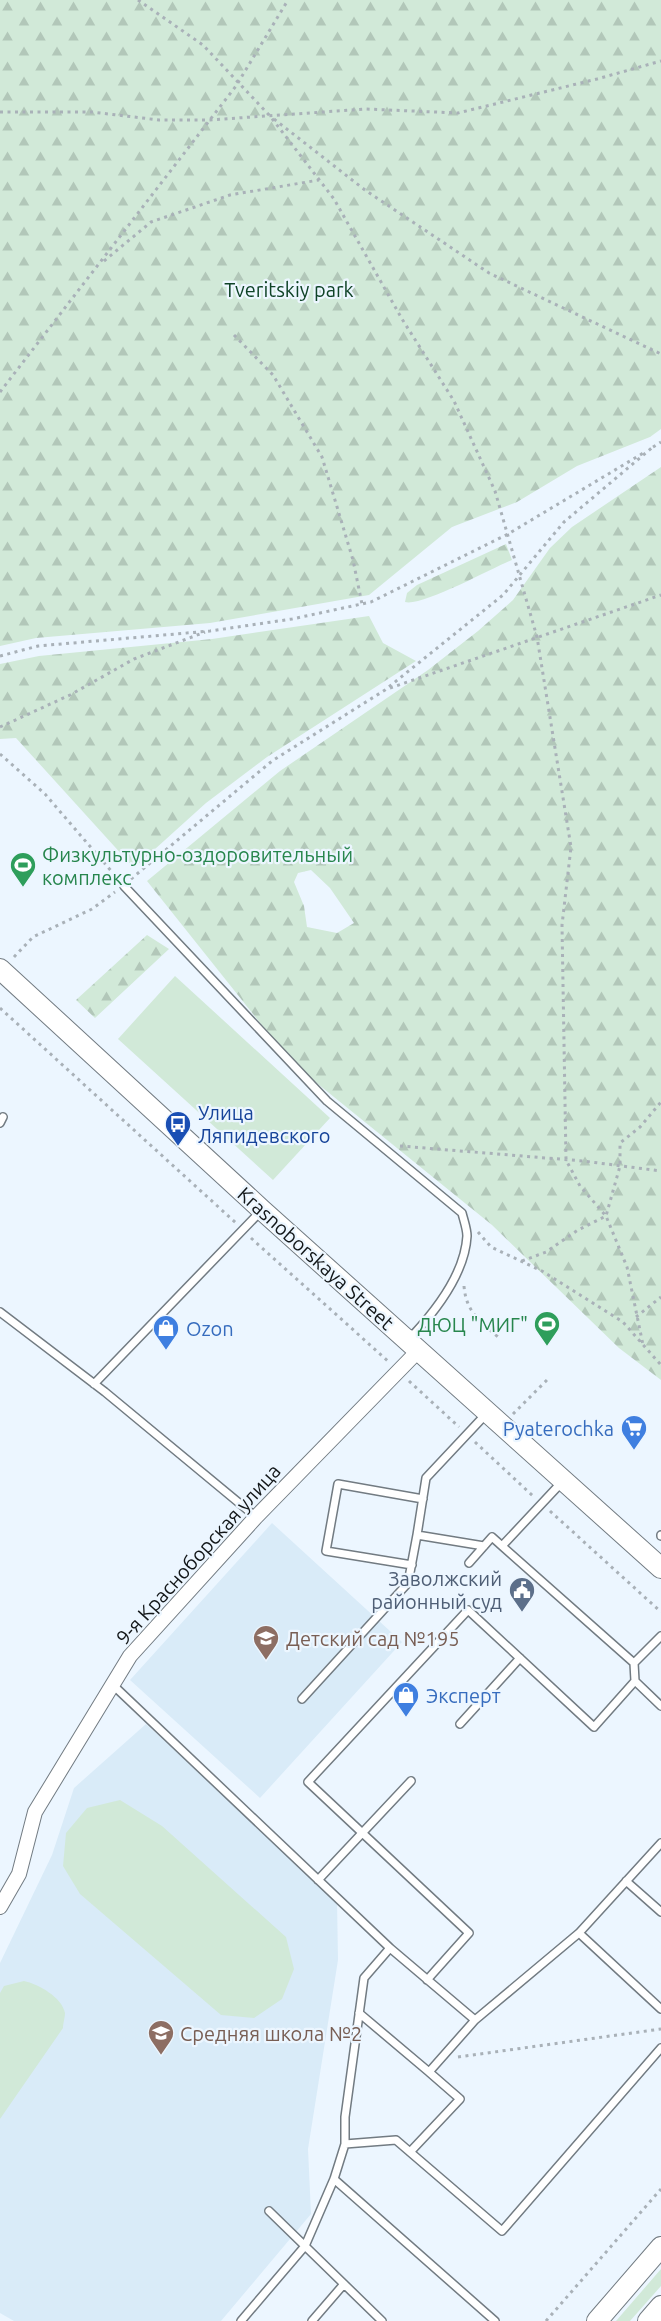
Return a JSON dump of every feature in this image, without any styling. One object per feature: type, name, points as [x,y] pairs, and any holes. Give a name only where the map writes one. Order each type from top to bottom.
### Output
[{"type":"street","name":"Krasnoborskaya Street","points":[[7,963],[262,1210],[661,1569]]},
{"type":"street","name":"9-я Красноборская улица","points":[[0,1907],[19,1874],[34,1812],[130,1656],[256,1517],[418,1351]]},
{"type":"street","points":[[597,2321],[661,2247]]},
{"type":"street","points":[[648,2321],[661,2306]]},
{"type":"lane","points":[[124,886],[327,1101],[462,1213],[467,1235],[464,1256],[449,1286],[414,1334],[408,1334],[348,1280],[336,1278]]},
{"type":"lane","points":[[94,1384],[262,1210]]},
{"type":"lane","points":[[0,1312],[94,1384],[256,1517]]},
{"type":"lane","points":[[302,1699],[408,1583],[426,1478],[467,1435],[494,1419]]},
{"type":"lane","points":[[502,1546],[563,1481]]},
{"type":"lane","points":[[412,1565],[326,1551],[338,1484],[423,1499]]},
{"type":"lane","points":[[417,1535],[484,1546]]},
{"type":"lane","points":[[469,1563],[492,1537],[634,1663],[635,1682],[661,1706]]},
{"type":"lane","points":[[427,1980],[470,1933],[308,1782],[468,1610],[594,1726],[635,1682]]},
{"type":"lane","points":[[634,1663],[661,1636]]},
{"type":"lane","points":[[460,1724],[520,1658]]},
{"type":"lane","points":[[113,1685],[390,1948],[475,2020]]},
{"type":"lane","points":[[318,1880],[411,1781]]},
{"type":"lane","points":[[429,2072],[475,2020],[579,1933],[661,1843]]},
{"type":"lane","points":[[626,1881],[661,1912]]},
{"type":"lane","points":[[579,1933],[661,2009]]},
{"type":"lane","points":[[241,2321],[305,2246],[334,2179],[345,2144],[345,2117],[364,1978],[390,1948]]},
{"type":"lane","points":[[359,2013],[460,2099],[410,2152]]},
{"type":"lane","points":[[345,2144],[396,2140],[502,2230],[661,2048]]},
{"type":"lane","points":[[334,2179],[495,2321]]},
{"type":"lane","points":[[269,2211],[382,2321]]},
{"type":"lane","points":[[312,2321],[344,2284]]},
{"type":"path","points":[[138,0],[202,45],[238,81],[270,116],[334,199],[402,319],[454,401],[495,491],[537,637],[571,847],[562,925],[566,1160],[580,1186],[606,1216],[627,1267],[643,1345]]},
{"type":"path","points":[[0,392],[100,265],[238,81],[288,0]]},
{"type":"path","points":[[0,112],[92,112],[159,120],[209,120],[366,109],[458,113],[661,61]]},
{"type":"path","points":[[270,116],[365,190],[489,273],[661,354]]},
{"type":"path","points":[[100,265],[151,222],[230,195],[319,180]]},
{"type":"path","points":[[234,335],[273,375],[322,457],[353,560],[363,604]]},
{"type":"path","points":[[0,656],[38,646],[210,631],[292,619],[363,604],[508,534],[661,442]]},
{"type":"path","points":[[7,963],[33,937],[92,909],[124,886],[272,761],[385,690],[503,595],[564,522],[654,446]]},
{"type":"path","points":[[385,690],[661,595]]},
{"type":"path","points":[[0,727],[70,695],[134,659],[210,631]]},
{"type":"path","points":[[0,754],[45,794],[124,886]]},
{"type":"path","points":[[0,1008],[661,1612]]},
{"type":"path","points":[[521,1261],[546,1252],[578,1230],[606,1216],[620,1166],[620,1143],[640,1127],[661,1102]]},
{"type":"path","points":[[381,1145],[566,1160],[661,1171]]},
{"type":"path","points":[[462,1213],[491,1247],[542,1271],[623,1322],[661,1365]]},
{"type":"path","points":[[464,1256],[465,1302],[478,1319],[498,1337]]},
{"type":"path","points":[[636,1317],[661,1297]]},
{"type":"path","points":[[494,1419],[549,1378]]},
{"type":"path","points":[[440,2059],[661,2029]]},
{"type":"path","points":[[546,2321],[661,2190]]},
{"type":"shaded area","name":"Детский сад №195","points":[[272,1523],[402,1642],[260,1798],[130,1680]]},
{"type":"shaded area","name":"Средняя школа №2","points":[[146,1724],[337,1900],[338,1960],[308,2149],[311,2214],[221,2321],[14,2321],[0,2313],[0,1963],[52,1855],[74,1788]]},
{"type":"green space","name":"Tveritskiy park","points":[[0,0],[661,0],[661,429],[650,437],[577,466],[517,502],[452,527],[369,595],[210,623],[36,638],[0,646]]},
{"type":"green space","points":[[661,467],[661,1380],[619,1348],[492,1225],[292,1063],[147,881],[280,771],[428,670],[478,631],[513,600],[550,548],[572,527]],"holes":[[[311,870],[330,888],[354,923],[337,933],[307,927],[304,906],[294,882],[298,873]]]},
{"type":"green space","points":[[506,544],[512,560],[426,599],[405,602],[407,593],[417,585]]},
{"type":"green space","points":[[369,616],[383,643],[416,661],[267,757],[206,803],[134,868],[16,738],[0,739],[0,664],[39,656],[212,639]]},
{"type":"green space","points":[[147,935],[169,949],[95,1018],[76,1000]]},
{"type":"green space","points":[[175,976],[330,1118],[273,1180],[118,1039]]},
{"type":"green space","points":[[120,1800],[162,1826],[286,1937],[294,1969],[282,1999],[254,2018],[221,2015],[80,1894],[63,1866],[66,1833],[87,1808]]},
{"type":"green space","points":[[24,1981],[42,1988],[59,2002],[65,2013],[63,2028],[0,2119],[0,1993],[4,1986]]},
{"type":"green space","points":[[661,2269],[661,2286],[630,2321],[616,2321]]},
{"type":"place","name":"Физкультурно-оздоровительный комплекс","points":[[23,888]]},
{"type":"place","name":"Улица Ляпидевского","points":[[178,1147]]},
{"type":"place","name":"ДЮЦ \"МИГ\"","points":[[547,1347]]},
{"type":"place","name":"Ozon","points":[[166,1351]]},
{"type":"place","name":"Pyaterochka","points":[[634,1451]]},
{"type":"place","name":"Заволжский районный суд","points":[[522,1613]]},
{"type":"place","name":"Детский сад №195","points":[[266,1661]]},
{"type":"place","name":"Эксперт","points":[[406,1718]]},
{"type":"place","name":"Средняя школа №2","points":[[161,2056]]}]
